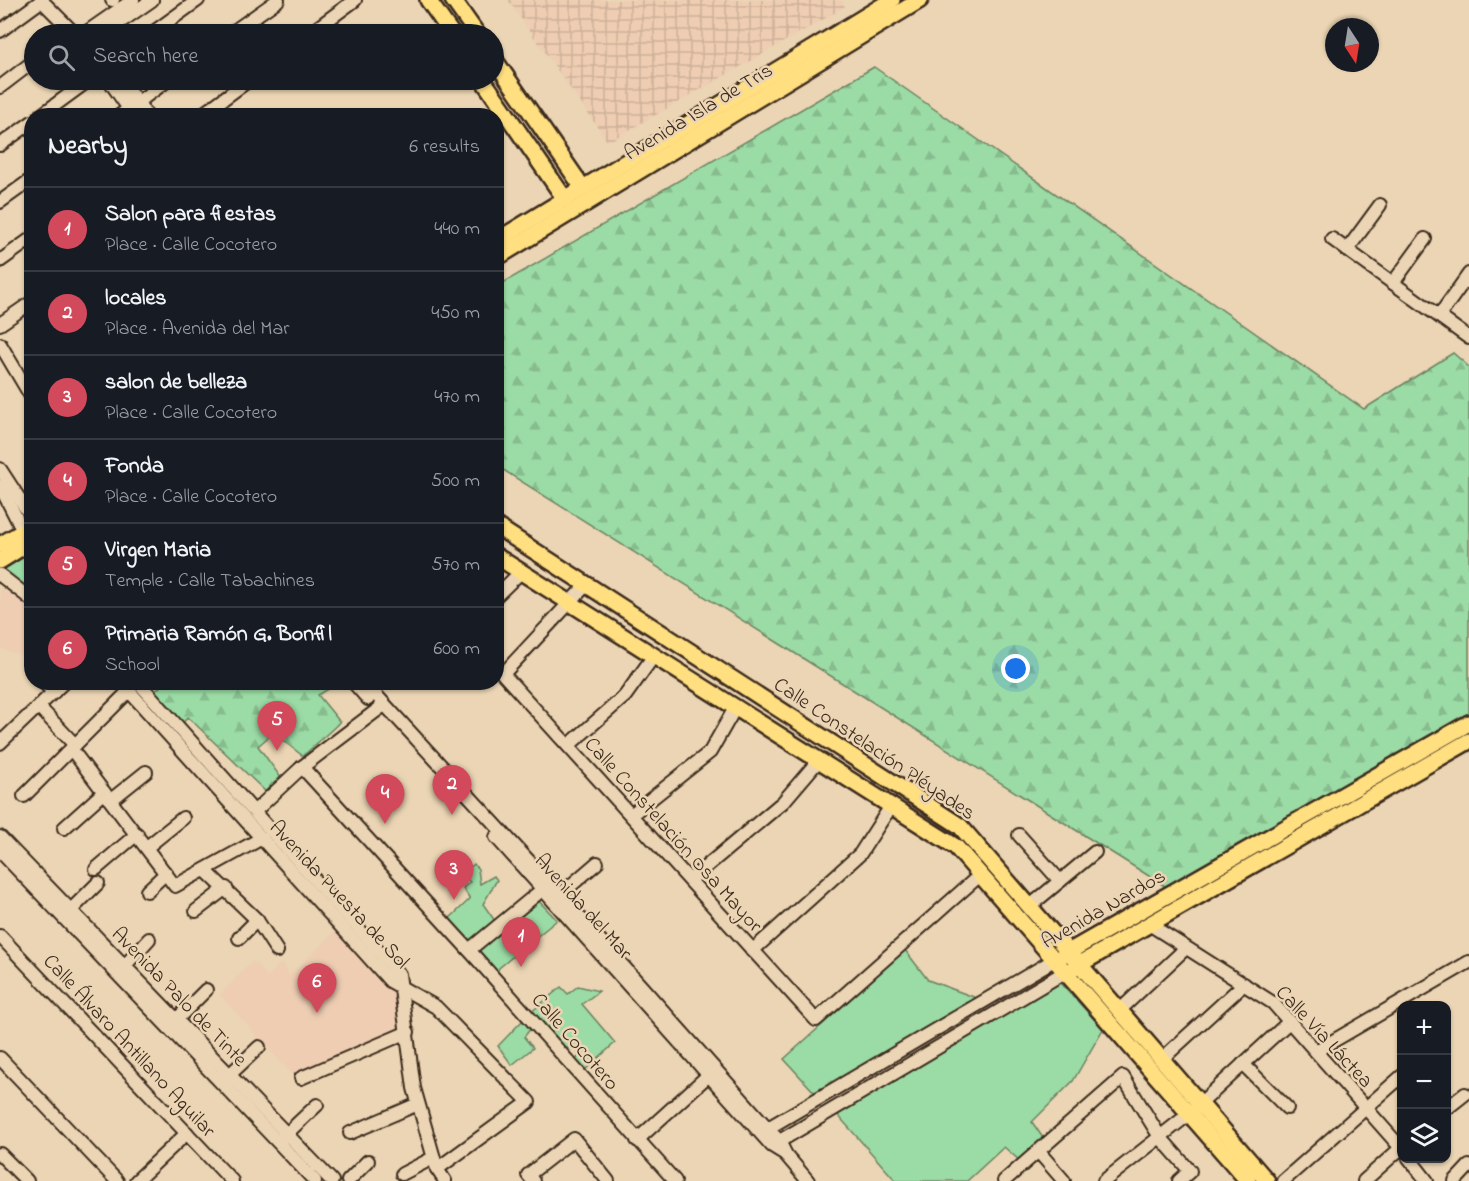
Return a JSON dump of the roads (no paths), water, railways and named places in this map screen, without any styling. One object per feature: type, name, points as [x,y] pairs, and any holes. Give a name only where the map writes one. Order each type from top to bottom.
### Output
[{"type":"main road","points":[[428,0],[445,24]]},
{"type":"main road","points":[[453,0],[470,24]]},
{"type":"main road","name":"Avenida Isla de Tris","points":[[504,253],[921,0]]},
{"type":"main road","name":"Avenida Isla de Tris","points":[[504,236],[881,3]]},
{"type":"main road","points":[[504,73],[583,188]]},
{"type":"main road","points":[[490,90],[502,108]]},
{"type":"main road","points":[[504,110],[565,199]]},
{"type":"main road","name":"Calle Constelación Pléyades","points":[[504,531],[960,826],[1162,1059],[1194,1108],[1248,1181]]},
{"type":"main road","points":[[0,545],[24,535]]},
{"type":"main road","points":[[0,561],[24,538]]},
{"type":"main road","name":"Calle Constelación Pléyades","points":[[504,561],[956,847],[1060,966],[1194,1108],[1267,1181]]},
{"type":"main road","name":"Avenida Nardos","points":[[1060,966],[1069,951],[1469,723]]},
{"type":"main road","name":"Avenida Nardos","points":[[1060,966],[1080,963],[1469,741]]},
{"type":"street","points":[[0,30],[41,0],[69,24]]},
{"type":"street","points":[[96,24],[133,0]]},
{"type":"street","points":[[117,24],[152,0]]},
{"type":"street","points":[[165,24],[198,0]]},
{"type":"street","points":[[244,24],[278,0]]},
{"type":"street","points":[[323,24],[355,0]]},
{"type":"street","points":[[0,87],[24,69]]},
{"type":"street","points":[[51,108],[75,90]]},
{"type":"street","points":[[116,90],[129,108]]},
{"type":"street","points":[[125,90],[129,108]]},
{"type":"street","points":[[133,108],[155,90]]},
{"type":"street","points":[[211,108],[235,90]]},
{"type":"street","points":[[0,145],[24,128]]},
{"type":"street","points":[[0,202],[24,185]]},
{"type":"street","points":[[1347,250],[1380,205]]},
{"type":"street","points":[[1332,239],[1469,338]]},
{"type":"street","points":[[1393,283],[1425,239]]},
{"type":"street","points":[[0,261],[24,244]]},
{"type":"street","points":[[1439,316],[1469,274]]},
{"type":"street","points":[[0,324],[24,308]]},
{"type":"street","points":[[0,344],[24,372]]},
{"type":"street","points":[[0,469],[6,491],[24,524]]},
{"type":"street","points":[[6,491],[24,506]]},
{"type":"street","points":[[504,588],[522,571]]},
{"type":"street","points":[[0,575],[24,594]]},
{"type":"street","points":[[570,603],[587,584]]},
{"type":"street","name":"Calle Constelación Osa Mayor","points":[[504,673],[570,603]]},
{"type":"street","points":[[569,745],[625,696],[653,657]]},
{"type":"street","name":"Calle Constelación Osa Mayor","points":[[504,675],[816,1020],[980,875]]},
{"type":"street","points":[[51,690],[54,693]]},
{"type":"street","points":[[0,743],[57,690]]},
{"type":"street","points":[[24,796],[74,747],[125,690]]},
{"type":"street","name":"Avenida Puesta de Sol","points":[[133,690],[262,838],[279,849]]},
{"type":"street","name":"Avenida Puesta de Sol","points":[[134,690],[255,811],[279,849],[363,942],[399,974],[403,989]]},
{"type":"street","name":"Avenida del Mar","points":[[362,690],[512,834],[547,886]]},
{"type":"street","name":"Avenida del Mar","points":[[369,690],[381,708],[547,886],[808,1181]]},
{"type":"street","points":[[39,707],[74,747],[175,886],[262,838]]},
{"type":"street","points":[[255,811],[302,768],[381,708]]},
{"type":"street","points":[[632,815],[710,752],[735,708]]},
{"type":"street","points":[[690,880],[783,802],[818,761]]},
{"type":"street","name":"Calle Cocotero","points":[[302,768],[470,950],[675,1181]]},
{"type":"street","points":[[64,828],[146,772]]},
{"type":"street","points":[[752,951],[860,854],[891,806]]},
{"type":"street","points":[[147,847],[183,818]]},
{"type":"street","points":[[96,869],[137,834]]},
{"type":"street","points":[[956,847],[968,835]]},
{"type":"street","points":[[1019,835],[1060,881]]},
{"type":"street","name":"Avenida Palo de Tinte","points":[[0,837],[8,855],[282,1138],[332,1181]]},
{"type":"street","points":[[1030,906],[1095,852]]},
{"type":"street","points":[[557,898],[597,863]]},
{"type":"street","points":[[205,870],[257,920],[277,951]]},
{"type":"street","points":[[147,891],[166,873]]},
{"type":"street","points":[[67,914],[98,883]]},
{"type":"street","points":[[470,950],[547,886]]},
{"type":"street","points":[[196,911],[226,888]]},
{"type":"street","points":[[239,938],[257,920]]},
{"type":"street","name":"Calle Vía Láctea","points":[[1149,924],[1273,1003],[1397,1143]]},
{"type":"street","name":"Calle Álvaro Antillano Aguilar","points":[[0,936],[232,1181]]},
{"type":"street","points":[[121,970],[149,939]]},
{"type":"street","points":[[1120,1010],[1186,948]]},
{"type":"street","points":[[1316,1051],[1469,962]]},
{"type":"street","name":"Avenida Nardos","points":[[764,1131],[1060,966]]},
{"type":"street","name":"Avenida Nardos","points":[[776,1143],[1060,966]]},
{"type":"street","points":[[1162,1059],[1244,984]]},
{"type":"street","points":[[403,989],[414,1088],[435,1163],[445,1181]]},
{"type":"street","points":[[402,1174],[435,1163],[529,1102],[436,1007],[403,989]]},
{"type":"street","points":[[172,1024],[206,990]]},
{"type":"street","points":[[1104,1181],[1194,1108],[1290,1021]]},
{"type":"street","points":[[301,1078],[408,1032]]},
{"type":"street","points":[[225,1079],[259,1047]]},
{"type":"street","points":[[0,1058],[117,1181]]},
{"type":"street","points":[[1243,1064],[1287,1108]]},
{"type":"street","points":[[637,1140],[713,1071]]},
{"type":"street","points":[[1004,1181],[1123,1077],[1160,1137],[1190,1171],[1179,1181]]},
{"type":"street","points":[[1283,1181],[1397,1080]]},
{"type":"street","points":[[1451,1105],[1465,1094]]},
{"type":"street","points":[[350,1133],[418,1104]]},
{"type":"street","points":[[282,1138],[317,1105]]},
{"type":"street","points":[[136,1181],[187,1133]]},
{"type":"street","name":"Avenida Palo de Tinte","points":[[282,1138],[315,1181]]},
{"type":"street","points":[[531,1178],[574,1139],[608,1181]]},
{"type":"street","points":[[1038,1151],[1064,1181]]},
{"type":"street","points":[[1364,1181],[1397,1152]]},
{"type":"street","points":[[0,1154],[27,1181]]},
{"type":"street","points":[[348,1181],[368,1161]]},
{"type":"street","points":[[1413,1163],[1427,1181]]},
{"type":"street","points":[[1455,1181],[1469,1166]]},
{"type":"place","name":"Virgen Maria","points":[[277,751]]},
{"type":"place","name":"locales","points":[[452,815]]},
{"type":"place","name":"Fonda","points":[[385,824]]},
{"type":"place","name":"salon de belleza","points":[[454,900]]},
{"type":"place","name":"Salon para fiestas","points":[[521,967]]},
{"type":"place","name":"Primaria Ramón G. Bonfil","points":[[317,1013]]}]
